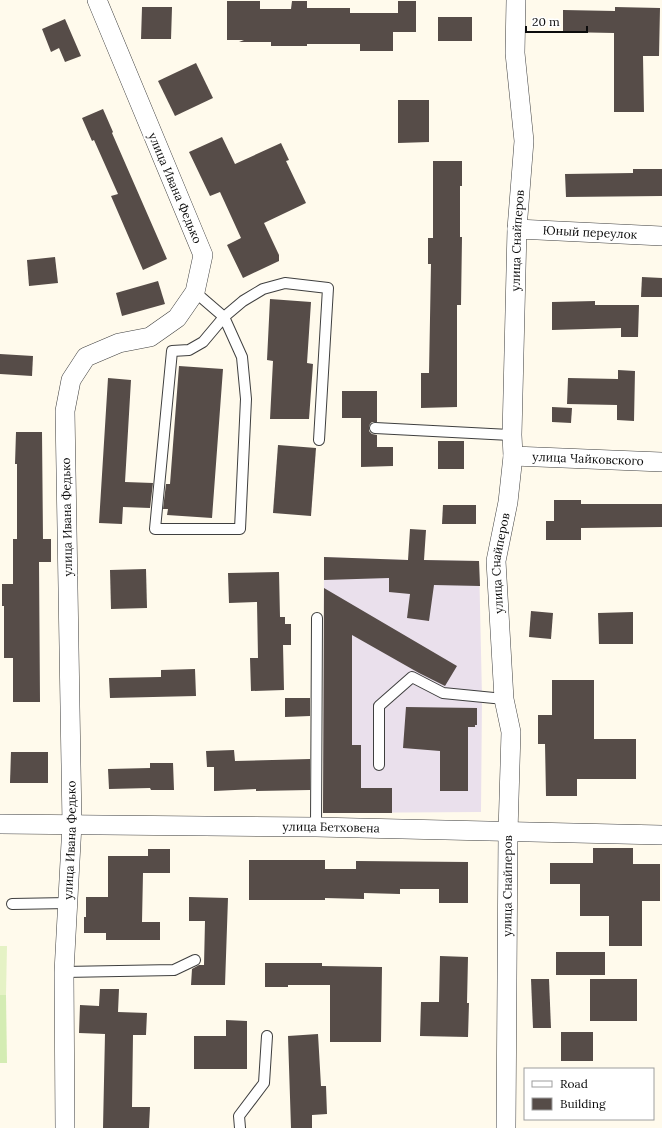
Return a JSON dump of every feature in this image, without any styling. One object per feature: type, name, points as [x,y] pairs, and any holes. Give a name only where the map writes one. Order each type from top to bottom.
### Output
[{"type":"street","name":"улица Ивана Федько","points":[[65,1128],[64,972],[72,824],[65,411],[71,380],[86,357],[119,343],[150,337],[177,318],[195,292],[203,255],[97,0]]},
{"type":"street","name":"улица Снайперов","points":[[506,1128],[508,832],[511,732],[504,699],[496,561],[508,502],[513,456],[512,435],[517,229],[524,141],[515,53],[516,0]]},
{"type":"street","name":"Юный переулок","points":[[517,229],[662,236]]},
{"type":"street","name":"улица Чайковского","points":[[513,456],[662,462]]},
{"type":"street","name":"улица Бетховена","points":[[0,824],[316,827],[662,835]]},
{"type":"lane","points":[[195,292],[224,317],[242,357],[246,399],[240,529],[155,529],[172,351],[189,350],[203,342],[224,317],[243,301],[263,289],[285,283],[328,288],[319,440]]},
{"type":"lane","points":[[375,428],[512,435]]},
{"type":"lane","points":[[316,827],[317,618]]},
{"type":"lane","points":[[379,765],[379,706],[412,676],[443,692],[504,699]]},
{"type":"lane","points":[[12,904],[68,903]]},
{"type":"lane","points":[[64,972],[174,970],[195,960]]},
{"type":"lane","points":[[240,1128],[240,1116],[264,1083],[267,1036]]},
{"type":"shaded area","points":[[324,557],[479,561],[482,697],[481,812],[323,813]]},
{"type":"green space","points":[[0,946],[7,946],[6,995],[0,995]]},
{"type":"green space","points":[[0,995],[6,995],[7,1063],[0,1063]]},
{"type":"building","points":[[227,1],[260,1],[260,9],[291,9],[292,1],[307,1],[307,8],[350,8],[350,13],[398,13],[398,1],[416,1],[416,32],[393,32],[393,51],[360,51],[360,44],[271,46],[271,42],[239,42],[244,40],[227,40]]},
{"type":"building","points":[[142,7],[172,7],[171,39],[141,39]]},
{"type":"building","points":[[615,7],[660,8],[659,56],[643,56],[644,112],[614,112],[614,33],[563,32],[563,10],[615,11]]},
{"type":"building","points":[[438,17],[472,17],[472,41],[438,41]]},
{"type":"building","points":[[65,19],[81,56],[65,62],[59,48],[51,52],[42,29]]},
{"type":"building","points":[[196,63],[213,98],[175,116],[158,81]]},
{"type":"building","points":[[398,100],[429,100],[429,142],[398,143]]},
{"type":"building","points":[[103,109],[167,259],[143,270],[111,196],[118,194],[94,140],[92,141],[82,118]]},
{"type":"building","points":[[222,137],[235,164],[281,143],[289,160],[286,161],[306,203],[264,223],[279,255],[279,261],[243,278],[227,245],[241,238],[220,192],[210,196],[189,152]]},
{"type":"building","points":[[433,161],[462,161],[462,186],[460,186],[460,237],[462,237],[461,305],[457,305],[457,407],[421,408],[421,373],[429,373],[431,264],[428,264],[428,238],[433,238]]},
{"type":"building","points":[[633,169],[662,169],[662,196],[566,197],[565,174],[633,173]]},
{"type":"building","points":[[55,257],[58,283],[29,286],[27,260]]},
{"type":"building","points":[[642,277],[662,278],[662,297],[641,297]]},
{"type":"building","points":[[158,281],[165,304],[122,316],[116,293]]},
{"type":"building","points":[[270,299],[311,302],[307,363],[313,364],[309,419],[270,419],[273,361],[267,360]]},
{"type":"building","points":[[595,301],[595,305],[639,305],[638,337],[621,337],[621,328],[552,330],[552,302]]},
{"type":"building","points":[[0,354],[33,356],[32,376],[0,374]]},
{"type":"building","points":[[179,366],[223,369],[212,518],[167,515],[168,509],[163,509],[166,484],[170,484]]},
{"type":"building","points":[[618,370],[635,371],[634,421],[617,420],[617,405],[567,404],[568,378],[618,379]]},
{"type":"building","points":[[108,378],[131,380],[125,482],[153,483],[150,508],[123,507],[122,524],[99,523]]},
{"type":"building","points":[[342,391],[377,391],[377,422],[372,422],[370,424],[369,431],[372,434],[377,435],[377,447],[393,447],[393,466],[361,467],[361,418],[342,418]]},
{"type":"building","points":[[552,407],[572,408],[571,423],[552,422]]},
{"type":"building","points":[[16,432],[42,432],[43,539],[51,539],[51,562],[39,562],[40,702],[13,702],[13,658],[4,658],[4,606],[2,606],[2,584],[13,584],[13,539],[17,539],[17,464],[15,464]]},
{"type":"building","points":[[438,441],[464,441],[464,469],[438,469]]},
{"type":"building","points":[[278,445],[316,448],[311,516],[273,513]]},
{"type":"building","points":[[554,500],[581,500],[581,504],[662,504],[662,527],[581,528],[581,540],[546,540],[546,521],[554,521]]},
{"type":"building","points":[[443,505],[476,505],[476,524],[442,524]]},
{"type":"building","points":[[410,529],[426,530],[424,560],[479,561],[480,586],[434,585],[429,621],[407,618],[410,594],[389,592],[389,578],[324,580],[324,557],[408,560]]},
{"type":"building","points":[[146,569],[147,608],[111,609],[110,570]]},
{"type":"building","points":[[279,572],[280,617],[285,617],[285,624],[291,624],[291,645],[283,645],[284,690],[251,691],[250,658],[258,658],[257,602],[229,603],[228,573]]},
{"type":"building","points":[[324,588],[457,666],[445,686],[352,635],[352,745],[361,745],[361,788],[392,788],[392,813],[323,813]]},
{"type":"building","points":[[531,611],[553,613],[551,639],[529,637]]},
{"type":"building","points":[[633,612],[633,644],[599,644],[598,613]]},
{"type":"building","points":[[195,669],[196,696],[110,698],[109,678],[161,677],[161,670]]},
{"type":"building","points":[[552,680],[594,680],[594,739],[636,739],[636,779],[577,779],[577,796],[546,796],[545,744],[538,744],[538,715],[552,715]]},
{"type":"building","points":[[285,698],[310,698],[310,716],[285,717]]},
{"type":"building","points":[[406,707],[477,708],[477,725],[475,725],[475,727],[468,727],[468,791],[440,791],[440,751],[403,748]]},
{"type":"building","points":[[234,750],[235,761],[310,759],[310,790],[256,791],[256,789],[214,791],[214,767],[207,767],[206,751]]},
{"type":"building","points":[[11,752],[48,752],[48,783],[10,783]]},
{"type":"building","points":[[150,763],[173,763],[174,790],[151,790],[150,788],[109,789],[108,769],[150,768]]},
{"type":"building","points":[[593,848],[633,848],[633,864],[660,864],[660,901],[642,901],[642,946],[609,946],[609,916],[580,916],[580,884],[550,884],[550,863],[593,863]]},
{"type":"building","points":[[148,849],[170,849],[170,873],[143,873],[142,922],[160,922],[160,940],[106,940],[106,933],[84,933],[86,897],[108,897],[108,856],[148,856]]},
{"type":"building","points":[[249,860],[325,860],[325,869],[356,869],[356,861],[468,862],[468,903],[439,903],[439,889],[400,889],[400,894],[364,893],[364,899],[325,898],[325,900],[249,900]]},
{"type":"building","points":[[189,897],[228,898],[225,985],[191,985],[192,969],[199,965],[204,965],[205,921],[189,921]]},
{"type":"building","points":[[556,952],[605,952],[605,975],[556,975]]},
{"type":"building","points":[[440,956],[468,957],[468,1037],[420,1036],[421,1002],[439,1002]]},
{"type":"building","points":[[265,963],[322,963],[322,966],[382,967],[381,1042],[330,1042],[330,985],[288,985],[288,987],[265,987]]},
{"type":"building","points":[[531,979],[549,979],[551,1028],[533,1028]]},
{"type":"building","points":[[590,979],[637,979],[637,1021],[590,1021]]},
{"type":"building","points":[[100,989],[119,989],[118,1012],[147,1013],[146,1035],[133,1035],[132,1107],[150,1107],[149,1128],[103,1128],[105,1034],[79,1033],[80,1005],[99,1006]]},
{"type":"building","points":[[226,1020],[247,1021],[247,1069],[194,1069],[194,1036],[226,1036]]},
{"type":"building","points":[[561,1032],[593,1032],[593,1061],[561,1061]]},
{"type":"building","points":[[318,1034],[321,1086],[326,1086],[327,1114],[312,1115],[312,1128],[291,1128],[288,1036]]}]
